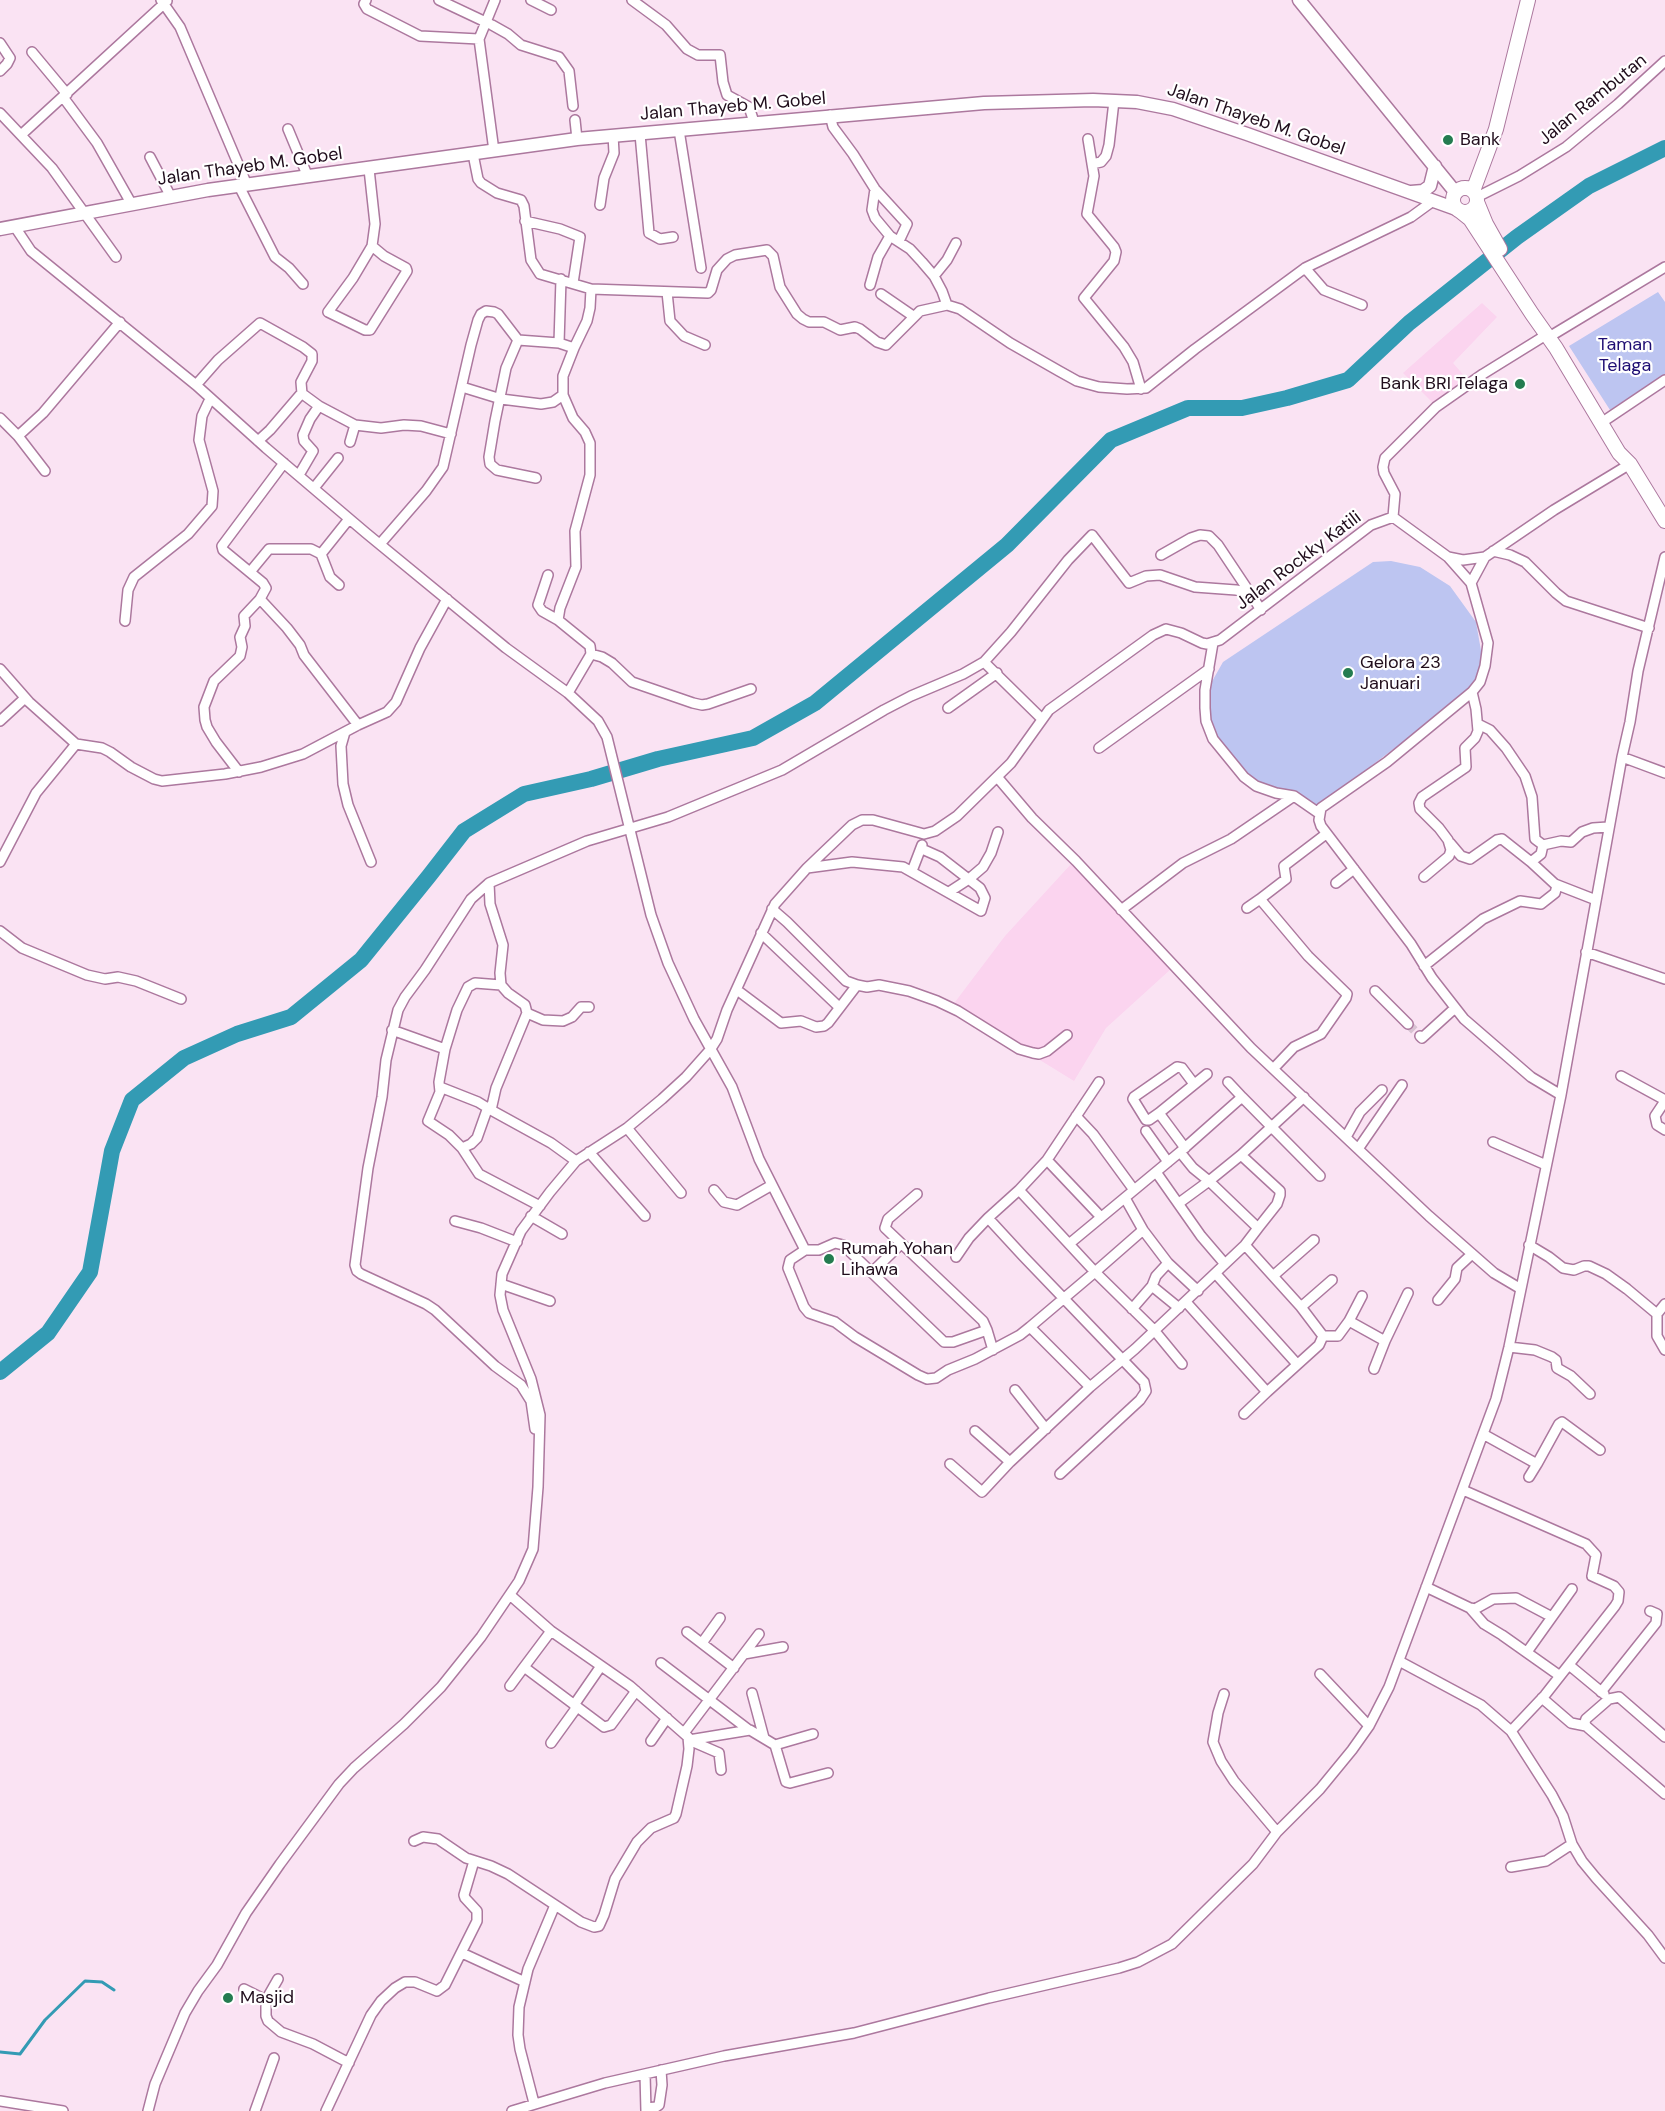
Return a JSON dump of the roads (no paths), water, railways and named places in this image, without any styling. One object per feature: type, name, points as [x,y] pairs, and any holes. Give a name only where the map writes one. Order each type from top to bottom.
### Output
[{"type":"highway","points":[[1457,203],[1472,210],[1496,129],[1528,0]]},
{"type":"highway","points":[[1457,203],[1462,188],[1476,197],[1490,241]]},
{"type":"highway","points":[[1457,203],[1490,241],[1607,419],[1625,449],[1630,464],[1665,521]]},
{"type":"highway","points":[[1550,335],[1618,453],[1630,464]]},
{"type":"main road","points":[[1299,0],[1435,166],[1457,203]]},
{"type":"main road","name":"Jalan Thayeb M. Gobel","points":[[0,229],[85,214],[131,203],[243,185],[577,139],[984,103],[1137,102],[1173,110],[1247,134],[1433,201],[1457,203]]},
{"type":"main road","points":[[1410,192],[1423,191],[1430,186],[1435,166]]},
{"type":"street","points":[[366,0],[365,8],[420,36],[479,39]]},
{"type":"street","points":[[439,0],[508,34],[521,45],[559,57],[569,70],[573,106]]},
{"type":"street","points":[[494,151],[479,39],[484,22],[495,0]]},
{"type":"street","points":[[531,0],[551,10]]},
{"type":"street","points":[[632,0],[666,25],[687,49],[698,55],[720,55],[727,95],[749,107],[754,122]]},
{"type":"street","points":[[21,135],[165,1],[180,27],[243,185],[275,257],[303,284]]},
{"type":"street","points":[[0,43],[10,58],[0,71]]},
{"type":"street","points":[[32,52],[98,143],[131,203]]},
{"type":"street","name":"Jalan Rambutan","points":[[1476,197],[1519,176],[1566,147],[1665,61]]},
{"type":"street","points":[[1092,164],[1101,162],[1106,156],[1114,101]]},
{"type":"street","points":[[0,113],[52,168],[117,257]]},
{"type":"street","points":[[830,116],[833,127],[875,189],[907,224],[878,257],[870,285]]},
{"type":"street","points":[[574,120],[577,139]]},
{"type":"street","points":[[288,129],[308,177]]},
{"type":"street","points":[[679,130],[701,268]]},
{"type":"street","points":[[640,134],[648,233],[660,239],[673,237]]},
{"type":"street","points":[[600,205],[606,171],[614,153],[613,135]]},
{"type":"street","points":[[1088,139],[1094,176],[1087,214],[1116,252],[1114,261],[1084,298],[1124,347],[1137,370],[1141,389]]},
{"type":"street","points":[[474,154],[478,179],[481,183],[497,193],[521,200],[525,206],[525,221],[532,262],[540,274],[591,289],[709,292],[717,270],[727,259],[735,255],[767,250],[773,256],[780,287],[797,314],[806,321],[824,322],[840,330],[851,327],[860,329],[877,342],[886,345],[900,333],[913,316],[928,308],[947,305],[960,309],[1010,343],[1077,381],[1099,387],[1141,389],[1157,381],[1195,349],[1305,268],[1411,217],[1433,201]]},
{"type":"street","points":[[150,157],[171,197]]},
{"type":"street","points":[[369,169],[375,224],[372,246],[354,278],[328,312],[365,330],[370,330],[407,272],[406,268],[372,246]]},
{"type":"street","points":[[875,189],[872,210],[875,218],[894,238],[910,249],[934,276],[947,305]]},
{"type":"street","points":[[525,221],[560,229],[580,237],[573,283]]},
{"type":"street","points":[[15,227],[31,251],[196,385],[349,519],[525,662],[568,693],[598,721],[607,737],[618,787],[659,939],[675,979],[710,1050],[732,1087],[759,1159],[805,1250]]},
{"type":"street","points":[[934,276],[947,260],[956,243]]},
{"type":"street","points":[[1562,1095],[1531,1077],[1464,1019],[1424,966],[1411,944],[1320,826],[1320,814],[1321,808],[1387,762],[1472,692],[1480,682],[1485,666],[1488,643],[1471,583],[1448,557],[1393,517],[1395,494],[1383,467],[1385,458],[1436,407],[1483,374],[1665,267]]},
{"type":"street","points":[[1305,268],[1324,290],[1362,305]]},
{"type":"street","points":[[559,343],[561,279]]},
{"type":"street","points":[[558,620],[560,608],[576,567],[575,531],[587,490],[591,456],[590,443],[585,432],[573,418],[563,395],[563,376],[587,321],[591,289]]},
{"type":"street","points":[[667,292],[670,321],[684,336],[705,345]]},
{"type":"street","points":[[881,294],[913,316]]},
{"type":"street","points":[[380,544],[443,467],[471,345],[481,314],[486,311],[498,314],[518,340],[559,343],[574,348]]},
{"type":"street","points":[[18,436],[43,413],[120,322]]},
{"type":"street","points":[[196,385],[218,360],[260,323],[312,354],[312,362],[301,382],[302,394],[258,441]]},
{"type":"street","points":[[518,340],[506,368],[489,457],[490,464],[497,470],[536,478]]},
{"type":"street","points":[[1607,419],[1665,380]]},
{"type":"street","points":[[462,387],[501,399],[541,404],[553,402],[563,395]]},
{"type":"street","points":[[302,394],[355,425],[381,428],[404,425],[421,426],[451,434]]},
{"type":"street","points":[[125,621],[128,590],[134,577],[188,534],[212,506],[213,491],[199,440],[202,416],[210,399]]},
{"type":"street","points":[[299,475],[313,452],[304,441],[303,435],[319,406]]},
{"type":"street","points":[[0,418],[18,436],[45,471]]},
{"type":"street","points":[[350,442],[355,425]]},
{"type":"street","points":[[314,488],[338,458]]},
{"type":"street","points":[[239,771],[207,727],[204,707],[213,683],[240,656],[242,647],[240,637],[245,626],[243,618],[260,599],[265,591],[265,585],[223,550],[222,546],[284,463]]},
{"type":"street","points":[[1471,583],[1485,557],[1493,551],[1554,510],[1630,464]]},
{"type":"street","name":"Jalan Rockky Katili","points":[[1213,643],[1261,610],[1371,525],[1393,517]]},
{"type":"street","points":[[321,554],[349,519]]},
{"type":"street","points":[[539,1449],[531,1401],[521,1385],[495,1366],[435,1310],[361,1274],[356,1269],[355,1257],[398,1010],[471,899],[489,883],[587,841],[630,829],[710,801],[782,770],[884,710],[984,662],[1068,560],[1092,535],[1129,583],[1146,576],[1160,575],[1195,587],[1250,593]]},
{"type":"street","points":[[1161,555],[1191,538],[1200,535],[1209,536],[1218,545],[1261,610]]},
{"type":"street","points":[[250,572],[269,549],[311,549],[321,554],[330,577],[339,585]]},
{"type":"street","points":[[1493,551],[1525,562],[1566,601],[1649,628]]},
{"type":"street","points":[[1448,557],[1463,560],[1485,557]]},
{"type":"street","points":[[512,2111],[534,2103],[661,2070],[724,2056],[854,2033],[1138,1962],[1172,1944],[1253,1864],[1277,1832],[1320,1789],[1369,1726],[1389,1687],[1496,1400],[1562,1095],[1608,827],[1638,671],[1665,557]]},
{"type":"street","points":[[548,575],[538,605],[542,611],[558,620],[590,646],[591,654],[568,693]]},
{"type":"street","points":[[260,599],[287,628],[300,645],[304,656],[358,725]]},
{"type":"street","points":[[0,669],[26,698],[76,744],[110,752],[131,767],[154,779],[162,781],[195,778],[239,771],[303,754],[387,712],[396,702],[420,648],[447,599]]},
{"type":"street","points":[[148,2111],[155,2084],[186,2013],[198,1991],[217,1965],[246,1913],[339,1784],[441,1687],[510,1595],[533,1549],[540,1415],[537,1394],[503,1310],[501,1284],[502,1274],[517,1242],[531,1216],[576,1161],[627,1128],[686,1077],[710,1050],[717,1039],[727,1010],[772,909],[807,868],[843,832],[862,820],[873,820],[924,834],[935,831],[957,816],[998,778],[1042,719],[1062,700],[1153,635],[1166,629],[1174,630],[1202,643],[1213,643],[1205,690],[1206,721],[1214,740],[1244,777],[1256,786],[1276,794],[1294,796],[1320,814]]},
{"type":"street","points":[[591,654],[612,663],[632,682],[693,704],[708,704],[751,689]]},
{"type":"street","points":[[984,662],[1042,719]]},
{"type":"street","points":[[1099,748],[1209,669]]},
{"type":"street","points":[[948,708],[997,673]]},
{"type":"street","points":[[1472,692],[1478,731],[1475,738],[1465,748],[1466,767],[1422,796],[1419,803],[1420,809],[1461,856],[1468,859],[1502,838],[1555,884],[1596,900]]},
{"type":"street","points":[[0,721],[26,698]]},
{"type":"street","points":[[1478,724],[1490,730],[1506,747],[1525,776],[1532,797],[1536,839],[1543,845]]},
{"type":"street","points":[[345,732],[341,746],[343,784],[348,805],[371,862]]},
{"type":"street","points":[[0,862],[36,794],[76,744]]},
{"type":"street","points":[[1622,756],[1665,773]]},
{"type":"street","points":[[998,778],[1032,818],[1076,861],[1206,1001],[1274,1068],[1388,1179],[1472,1254],[1500,1277],[1521,1289]]},
{"type":"street","points":[[1121,910],[1184,863],[1230,839],[1294,796]]},
{"type":"street","points":[[1543,845],[1561,841],[1571,842],[1581,832],[1608,827]]},
{"type":"street","points":[[949,892],[983,867],[991,853],[998,832]]},
{"type":"street","points":[[912,871],[922,849],[924,834]]},
{"type":"street","points":[[1247,908],[1286,879],[1284,866],[1326,834]]},
{"type":"street","points":[[1424,876],[1449,856],[1451,850],[1448,840]]},
{"type":"street","points":[[1531,862],[1541,854],[1543,845]]},
{"type":"street","points":[[807,868],[852,862],[903,867],[981,911],[985,898],[980,888],[940,857],[922,849]]},
{"type":"street","points":[[1336,883],[1354,869]]},
{"type":"street","points":[[462,1148],[477,1138],[526,1014],[525,1005],[501,985],[503,945],[490,904],[489,883]]},
{"type":"street","points":[[1424,966],[1483,919],[1520,902],[1541,904],[1557,891],[1555,884]]},
{"type":"street","points":[[1260,899],[1308,957],[1347,994],[1347,998],[1321,1034],[1294,1047],[1274,1068]]},
{"type":"street","points":[[772,909],[846,981],[858,985],[909,991],[937,1001],[958,1011],[1019,1049],[1033,1053],[1047,1052],[1067,1035]]},
{"type":"street","points":[[0,931],[22,948],[87,975],[136,981],[181,999]]},
{"type":"street","points":[[761,933],[839,1007]]},
{"type":"street","points":[[1586,952],[1665,979]]},
{"type":"street","points":[[501,985],[474,983],[468,987],[455,1016],[445,1049],[437,1101],[428,1121],[462,1148],[479,1173],[540,1206]]},
{"type":"street","points":[[737,990],[781,1023],[801,1021],[816,1027],[824,1026],[858,985]]},
{"type":"street","points":[[1375,991],[1408,1024]]},
{"type":"street","points":[[526,1014],[543,1020],[563,1021],[572,1017],[581,1007],[589,1007]]},
{"type":"street","points":[[1420,1035],[1422,1038],[1455,1008]]},
{"type":"street","points":[[393,1030],[445,1049]]},
{"type":"street","points":[[1194,1084],[1182,1068],[1177,1067],[1134,1096],[1134,1102],[1146,1120],[1149,1120],[1207,1074]]},
{"type":"street","points":[[1621,1076],[1665,1100],[1655,1116],[1657,1125],[1665,1130]]},
{"type":"street","points":[[956,1257],[969,1238],[1047,1160],[1099,1082]]},
{"type":"street","points":[[1228,1082],[1320,1176]]},
{"type":"street","points":[[1358,1149],[1402,1085]]},
{"type":"street","points":[[440,1086],[490,1109],[551,1143],[576,1161]]},
{"type":"street","points":[[1346,1137],[1360,1112],[1382,1089]]},
{"type":"street","points":[[1069,1244],[1183,1150],[1242,1097]]},
{"type":"street","points":[[1179,1203],[1241,1155],[1304,1097]]},
{"type":"street","points":[[1159,1113],[1193,1168],[1258,1228]]},
{"type":"street","points":[[1076,1116],[1134,1190]]},
{"type":"street","points":[[627,1128],[681,1192]]},
{"type":"street","points":[[1146,1131],[1168,1162]]},
{"type":"street","points":[[1493,1142],[1546,1165]]},
{"type":"street","points":[[589,1152],[645,1216]]},
{"type":"street","points":[[950,1464],[982,1492],[1010,1462],[1183,1305],[1245,1245],[1277,1204],[1280,1191],[1241,1155]]},
{"type":"street","points":[[1047,1160],[1101,1217]]},
{"type":"street","points":[[1156,1172],[1201,1236],[1226,1264]]},
{"type":"street","points":[[714,1190],[723,1202],[737,1205],[772,1185]]},
{"type":"street","points":[[1019,1190],[1095,1272],[1154,1330],[1182,1364]]},
{"type":"street","points":[[917,1194],[888,1219],[885,1224],[887,1231],[983,1321],[993,1350]]},
{"type":"street","points":[[1125,1198],[1143,1230],[1168,1263],[1198,1291]]},
{"type":"street","points":[[531,1216],[562,1234]]},
{"type":"street","points":[[988,1218],[1144,1382],[1146,1391],[1144,1396],[1060,1474]]},
{"type":"street","points":[[455,1221],[517,1242]]},
{"type":"street","points":[[987,1330],[953,1342],[944,1342],[839,1243],[819,1250],[805,1250],[790,1260],[788,1268],[804,1307],[809,1313],[835,1322],[855,1337],[918,1375],[936,1378],[1020,1335],[1143,1230]]},
{"type":"street","points":[[1273,1276],[1314,1240]]},
{"type":"street","points":[[872,1272],[901,1244]]},
{"type":"street","points":[[1245,1245],[1301,1307],[1323,1336]]},
{"type":"street","points":[[1529,1245],[1550,1257],[1563,1268],[1574,1270],[1589,1266],[1605,1274],[1657,1314]]},
{"type":"street","points":[[1438,1300],[1455,1279],[1457,1268],[1472,1254]]},
{"type":"street","points":[[1132,1309],[1168,1263]]},
{"type":"street","points":[[1216,1274],[1297,1364]]},
{"type":"street","points":[[1301,1307],[1332,1280]]},
{"type":"street","points":[[501,1284],[550,1301]]},
{"type":"street","points":[[1152,1286],[1183,1305],[1267,1392]]},
{"type":"street","points":[[1374,1369],[1408,1293]]},
{"type":"street","points":[[1323,1336],[1338,1336],[1362,1296]]},
{"type":"street","points":[[1665,1304],[1657,1314],[1657,1336],[1665,1350]]},
{"type":"street","points":[[1348,1321],[1385,1341]]},
{"type":"street","points":[[1030,1327],[1090,1387]]},
{"type":"street","points":[[1244,1414],[1319,1345],[1323,1336]]},
{"type":"street","points":[[1509,1347],[1535,1350],[1556,1360],[1557,1368],[1571,1376],[1590,1394]]},
{"type":"street","points":[[1015,1390],[1046,1429]]},
{"type":"street","points":[[1529,1477],[1562,1422],[1600,1450]]},
{"type":"street","points":[[975,1431],[1010,1462]]},
{"type":"street","points":[[1483,1434],[1537,1464]]},
{"type":"street","points":[[1463,1490],[1586,1544],[1596,1555],[1593,1578],[1618,1589],[1619,1598],[1615,1606],[1542,1698],[1511,1731]]},
{"type":"street","points":[[1426,1587],[1470,1608],[1475,1609],[1493,1599],[1516,1598],[1552,1617]]},
{"type":"street","points":[[1527,1652],[1572,1589]]},
{"type":"street","points":[[510,1595],[551,1631],[636,1691],[687,1736],[719,1753],[721,1770]]},
{"type":"street","points":[[1470,1608],[1484,1624],[1560,1676]]},
{"type":"street","points":[[1601,1692],[1656,1623],[1657,1614],[1650,1611]]},
{"type":"street","points":[[702,1643],[720,1618]]},
{"type":"street","points":[[510,1686],[551,1631]]},
{"type":"street","points":[[687,1632],[734,1668]]},
{"type":"street","points":[[414,1841],[423,1837],[438,1839],[466,1858],[508,1874],[590,1927],[599,1926],[615,1879],[636,1842],[651,1828],[674,1818],[676,1814],[687,1766],[687,1736],[710,1699],[759,1634]]},
{"type":"street","points":[[744,1654],[783,1647]]},
{"type":"street","points":[[1399,1661],[1481,1705],[1511,1731],[1552,1794],[1563,1816],[1572,1844],[1596,1878],[1648,1935],[1665,1958]]},
{"type":"street","points":[[661,1663],[749,1730],[775,1745],[786,1782],[790,1783],[828,1773]]},
{"type":"street","points":[[1569,1665],[1609,1699]]},
{"type":"street","points":[[551,1743],[601,1666]]},
{"type":"street","points":[[524,1667],[604,1727],[608,1727],[636,1691]]},
{"type":"street","points":[[1320,1674],[1369,1726]]},
{"type":"street","points":[[753,1694],[765,1738]]},
{"type":"street","points":[[1224,1694],[1213,1742],[1221,1761],[1234,1781],[1277,1832]]},
{"type":"street","points":[[1586,1726],[1586,1719],[1609,1699],[1619,1697],[1665,1737]]},
{"type":"street","points":[[1542,1698],[1571,1723],[1586,1726],[1665,1794]]},
{"type":"street","points":[[651,1741],[667,1718]]},
{"type":"street","points":[[687,1736],[749,1730]]},
{"type":"street","points":[[775,1745],[813,1734]]},
{"type":"street","points":[[1511,1867],[1546,1861],[1572,1844]]},
{"type":"street","points":[[326,2111],[371,2015],[381,2001],[395,1988],[405,1983],[416,1982],[434,1991],[441,1990],[477,1922],[477,1911],[464,1895],[474,1861]]},
{"type":"street","points":[[534,2103],[523,2066],[518,2035],[519,2007],[537,1946],[555,1905]]},
{"type":"street","points":[[462,1953],[525,1982]]},
{"type":"street","points":[[278,1979],[266,2000],[266,2016],[281,2032],[350,2063]]},
{"type":"street","points":[[244,1989],[266,2000]]},
{"type":"street","points":[[255,2111],[274,2058]]},
{"type":"street","points":[[645,2074],[646,2109],[659,2105],[662,2085],[661,2070]]},
{"type":"street","points":[[0,2101],[63,2111]]},
{"type":"waterway","points":[[0,1372],[48,1333],[90,1272],[112,1151],[132,1100],[184,1058],[237,1034],[291,1017],[361,960],[464,831],[524,794],[591,779],[658,759],[753,738],[815,703],[1007,545],[1111,440],[1188,408],[1242,408],[1287,398],[1348,380],[1409,323],[1517,237],[1589,186],[1665,148]]},
{"type":"waterway","points":[[0,2052],[20,2054],[45,2020],[85,1981],[102,1982],[114,1990]]},
{"type":"tunnel","points":[[1408,1024],[1420,1036]]},
{"type":"place","name":"Bank","points":[[1448,140]]},
{"type":"place","name":"Bank BRI Telaga","points":[[1520,384]]},
{"type":"place","name":"Gelora 23 Januari","points":[[1348,673]]},
{"type":"place","name":"Rumah Yohan Lihawa","points":[[829,1259]]},
{"type":"place","name":"Masjid","points":[[228,1998]]},
{"type":"park label","name":"Taman Telaga","points":[[1625,355]]}]
